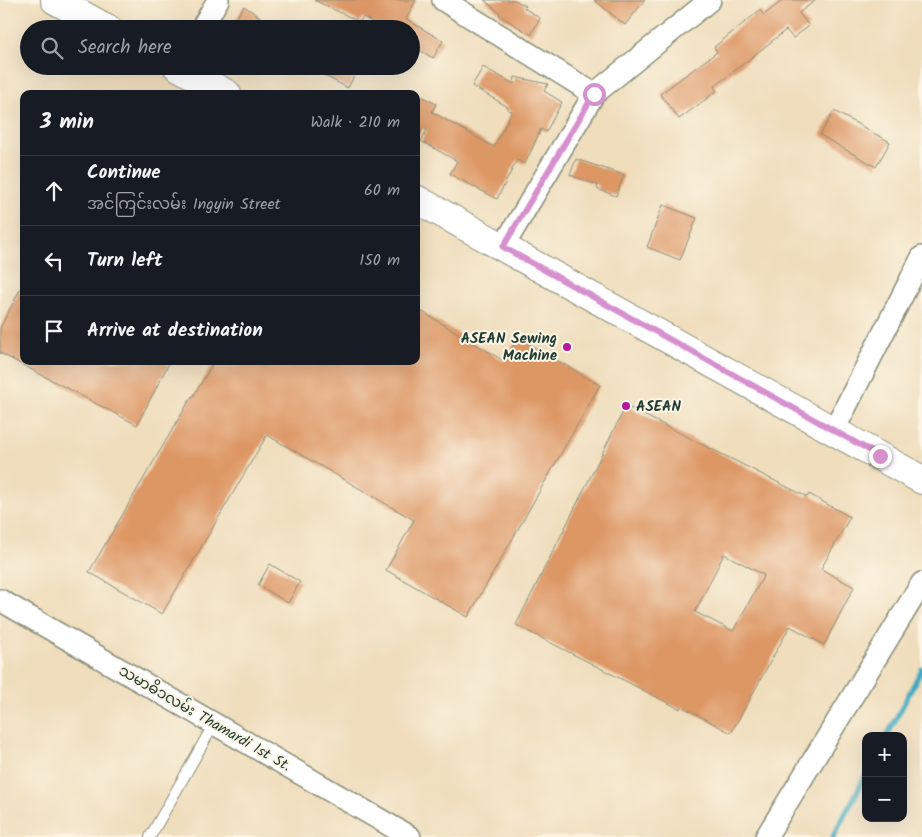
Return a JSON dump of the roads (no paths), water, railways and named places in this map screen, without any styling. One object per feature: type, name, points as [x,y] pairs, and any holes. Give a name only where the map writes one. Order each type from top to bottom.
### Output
[{"type":"street","points":[[55,0],[92,20]]},
{"type":"street","points":[[206,20],[218,0]]},
{"type":"street","points":[[503,247],[594,94],[710,0]]},
{"type":"street","points":[[449,1],[594,94]]},
{"type":"street","points":[[194,75],[220,90]]},
{"type":"street","points":[[420,201],[922,480]]},
{"type":"street","points":[[834,430],[922,257]]},
{"type":"street","points":[[766,837],[922,583]]},
{"type":"street","name":"သမာဓိ၁လမ်း Thamardi 1st St.","points":[[0,600],[410,837]]},
{"type":"lane","points":[[150,837],[214,724]]},
{"type":"waterway","points":[[889,732],[922,669]]},
{"type":"waterway","points":[[833,837],[865,777]]},
{"type":"place","name":"ASEAN Sewing Machine","points":[[567,347]]},
{"type":"place","name":"ASEAN","points":[[626,406]]}]
